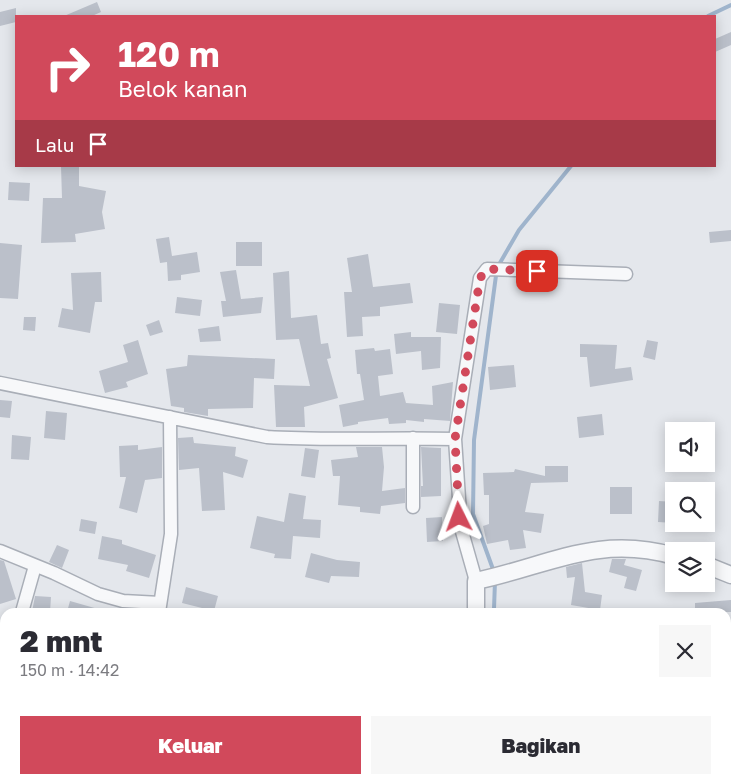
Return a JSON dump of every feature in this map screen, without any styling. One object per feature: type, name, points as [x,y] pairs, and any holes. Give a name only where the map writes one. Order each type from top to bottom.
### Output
[{"type":"street","points":[[476,608],[478,581],[461,528],[455,439],[478,285],[482,274],[487,269],[502,269],[626,274]]},
{"type":"street","points":[[0,383],[170,417],[208,427],[267,437],[301,440],[455,439]]},
{"type":"street","points":[[0,551],[98,594],[160,608],[171,534],[170,417]]},
{"type":"street","points":[[413,438],[413,507]]},
{"type":"street","points":[[478,581],[587,550],[625,548],[665,555]]},
{"type":"street","points":[[23,608],[35,566]]},
{"type":"street","points":[[715,569],[731,575]]},
{"type":"building","points":[[97,2],[101,12],[94,15],[66,15]]},
{"type":"building","points":[[16,8],[15,22],[0,26],[0,12]]},
{"type":"building","points":[[731,32],[731,45],[716,52],[716,39]]},
{"type":"building","points":[[61,167],[79,167],[79,186],[106,191],[102,212],[105,229],[75,234],[76,242],[41,243],[43,198],[62,198]]},
{"type":"building","points":[[9,182],[30,183],[29,201],[8,200]]},
{"type":"building","points":[[731,230],[731,241],[710,243],[709,232]]},
{"type":"building","points":[[169,237],[172,256],[197,252],[200,272],[181,275],[181,280],[168,281],[167,262],[160,263],[156,239]]},
{"type":"building","points":[[236,242],[262,242],[262,266],[236,266]]},
{"type":"building","points":[[0,243],[22,245],[18,299],[0,298]]},
{"type":"building","points":[[368,254],[373,287],[410,283],[413,303],[380,307],[380,316],[362,317],[363,336],[347,337],[344,292],[352,292],[347,258]]},
{"type":"building","points":[[236,270],[241,299],[263,297],[261,313],[223,317],[221,301],[226,301],[220,272]]},
{"type":"building","points":[[289,271],[291,318],[317,315],[321,344],[328,343],[331,358],[327,359],[338,398],[304,407],[305,427],[276,427],[274,385],[310,386],[299,339],[276,340],[273,273]]},
{"type":"building","points":[[101,272],[102,302],[95,302],[90,333],[58,327],[62,308],[73,310],[71,273]]},
{"type":"building","points":[[177,297],[202,300],[200,316],[175,313]]},
{"type":"building","points":[[439,303],[460,305],[457,334],[436,332]]},
{"type":"building","points":[[24,317],[36,317],[35,331],[23,330]]},
{"type":"building","points":[[159,320],[163,332],[150,336],[146,325]]},
{"type":"building","points":[[219,326],[221,341],[200,342],[198,329]]},
{"type":"building","points":[[411,332],[411,337],[441,337],[440,368],[422,370],[421,351],[396,354],[394,334]]},
{"type":"building","points":[[138,340],[148,374],[126,382],[128,387],[105,393],[99,371],[128,362],[123,345]]},
{"type":"building","points":[[647,340],[658,342],[655,360],[643,357]]},
{"type":"building","points":[[580,344],[617,345],[615,369],[631,367],[633,380],[590,387],[587,357],[580,357]]},
{"type":"building","points":[[374,348],[375,351],[390,349],[393,374],[378,376],[380,396],[403,392],[406,403],[433,405],[432,386],[453,382],[450,421],[424,419],[424,422],[406,420],[406,423],[389,424],[388,418],[358,422],[358,424],[343,427],[339,405],[364,400],[360,374],[357,374],[355,350]]},
{"type":"building","points":[[188,355],[275,359],[274,379],[254,378],[253,408],[208,409],[208,416],[184,412],[184,408],[171,406],[166,369],[187,366]]},
{"type":"building","points":[[514,365],[516,387],[490,390],[488,367]]},
{"type":"building","points":[[0,400],[12,401],[10,418],[0,417]]},
{"type":"building","points":[[46,411],[67,413],[65,440],[44,438]]},
{"type":"building","points":[[602,414],[604,435],[579,438],[577,417]]},
{"type":"building","points":[[12,435],[31,437],[29,460],[11,459]]},
{"type":"building","points":[[193,437],[194,443],[236,447],[235,456],[248,460],[243,478],[223,472],[225,510],[202,511],[199,468],[179,470],[178,438]]},
{"type":"building","points":[[138,445],[138,450],[162,447],[162,478],[145,480],[137,513],[119,508],[126,477],[120,477],[119,446]]},
{"type":"building","points":[[356,447],[382,447],[384,467],[382,491],[405,488],[405,503],[381,506],[380,514],[360,512],[360,507],[338,505],[340,476],[333,476],[331,460],[358,457]]},
{"type":"building","points":[[421,447],[441,448],[441,496],[421,497],[421,486],[423,486]]},
{"type":"building","points":[[305,448],[319,450],[315,478],[301,476]]},
{"type":"building","points":[[545,466],[568,466],[568,482],[531,483],[525,512],[544,514],[541,533],[523,530],[526,548],[510,550],[508,540],[487,544],[483,526],[489,524],[489,495],[484,495],[483,473],[514,472],[515,469],[545,476]]},
{"type":"building","points":[[610,487],[632,487],[632,514],[610,514]]},
{"type":"building","points":[[289,493],[306,496],[303,519],[321,520],[320,538],[293,536],[291,559],[274,558],[275,554],[250,548],[257,516],[284,522]]},
{"type":"building","points":[[659,501],[665,501],[665,522],[658,522]]},
{"type":"building","points":[[442,517],[443,541],[427,542],[426,518]]},
{"type":"building","points":[[81,519],[97,522],[95,534],[79,531]]},
{"type":"building","points":[[102,536],[122,540],[122,544],[156,555],[149,578],[126,571],[128,565],[98,559]]},
{"type":"building","points":[[57,545],[69,550],[62,568],[49,562]]},
{"type":"building","points":[[311,553],[337,560],[360,562],[359,577],[331,576],[329,583],[305,577]]},
{"type":"building","points":[[612,559],[626,559],[624,565],[642,570],[636,591],[624,588],[627,577],[609,572]]},
{"type":"building","points":[[0,560],[4,561],[16,599],[0,604]]},
{"type":"building","points":[[582,563],[585,592],[602,595],[600,608],[571,605],[575,577],[567,578],[566,567]]},
{"type":"building","points":[[186,587],[218,596],[215,608],[202,608],[182,603]]},
{"type":"building","points":[[35,596],[51,597],[50,608],[33,608]]},
{"type":"building","points":[[731,600],[731,608],[695,608],[695,603]]},
{"type":"building","points":[[70,601],[94,608],[68,608]]},
{"type":"waterway","points":[[710,15],[731,5]]},
{"type":"waterway","points":[[494,572],[473,514],[474,440],[497,268],[519,230],[570,167]]},
{"type":"waterway","points":[[494,608],[495,581]]},
{"type":"route","points":[[459,517],[455,439],[470,331],[480,278],[487,269],[537,271]]}]
